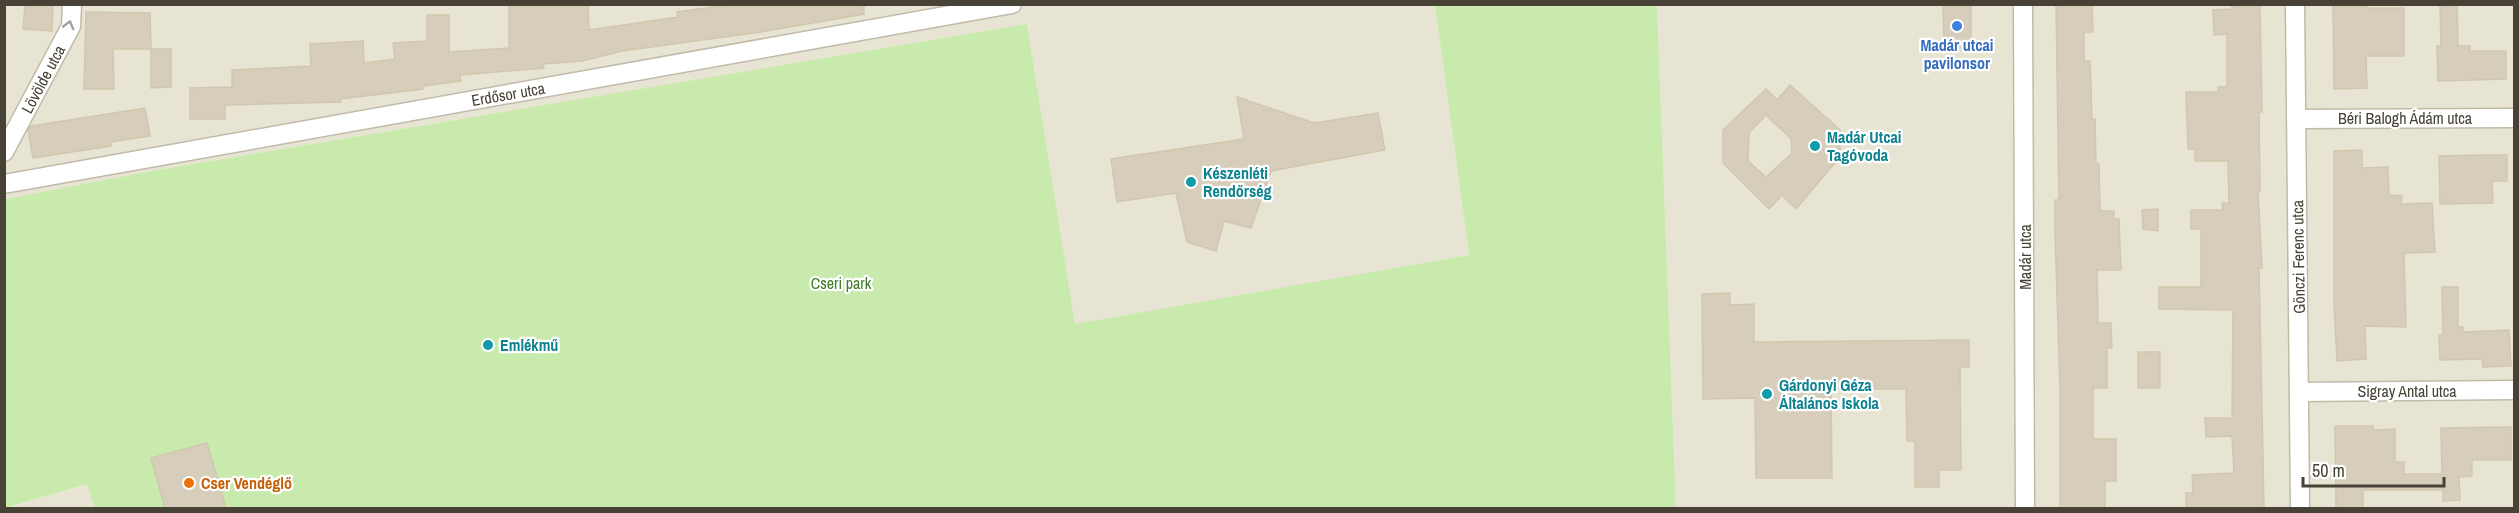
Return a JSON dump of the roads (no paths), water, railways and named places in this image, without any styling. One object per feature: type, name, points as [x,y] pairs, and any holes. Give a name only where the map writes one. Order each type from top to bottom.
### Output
[{"type":"street","name":"Lövölde utca","points":[[4,152],[71,26],[72,4]]},
{"type":"street","name":"Erdősor utca","points":[[4,184],[1012,4]]},
{"type":"street","name":"Madár utca","points":[[2023,4],[2025,508]]},
{"type":"street","name":"Gönczi Ferenc utca","points":[[2295,4],[2300,508]]},
{"type":"street","name":"Béri Balogh Ádám utca","points":[[2296,119],[2514,118]]},
{"type":"street","name":"Sigray Antal utca","points":[[2299,392],[2514,390]]},
{"type":"place","name":"Madár utcai pavilonsor","points":[[1957,26]]},
{"type":"place","name":"Madár Utcai Tagóvoda","points":[[1815,146]]},
{"type":"place","name":"Készenléti Rendőrség","points":[[1191,182]]},
{"type":"place","name":"Emlékmű","points":[[488,345]]},
{"type":"place","name":"Gárdonyi Géza Általános Iskola","points":[[1767,394]]},
{"type":"place","name":"Cser Vendéglő","points":[[189,483]]},
{"type":"park label","name":"Cseri park","points":[[841,283]]}]
